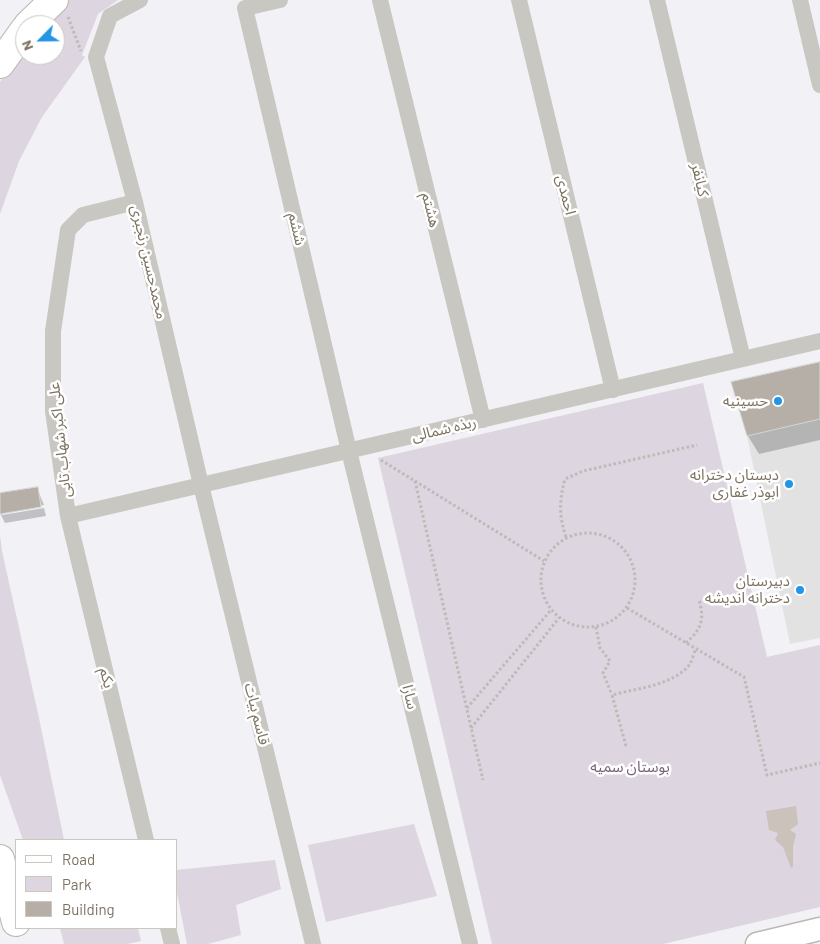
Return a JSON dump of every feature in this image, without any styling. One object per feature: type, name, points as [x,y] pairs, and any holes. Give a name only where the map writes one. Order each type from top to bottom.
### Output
[{"type":"highway","points":[[38,15],[54,0]]},
{"type":"highway","points":[[0,64],[15,42]]},
{"type":"highway","points":[[0,859],[15,918]]},
{"type":"highway","points":[[18,929],[22,944]]},
{"type":"main road","points":[[757,944],[820,929]]},
{"type":"street","name":"محمدحسین رنجبری","points":[[140,0],[110,16],[96,57],[136,202],[201,485]]},
{"type":"street","name":"ششم","points":[[280,0],[245,8],[349,451]]},
{"type":"street","name":"هشتم","points":[[380,0],[483,420]]},
{"type":"street","name":"احمدی","points":[[519,0],[613,390]]},
{"type":"street","name":"کیانفر","points":[[657,0],[743,359]]},
{"type":"street","points":[[800,0],[820,86]]},
{"type":"street","name":"علی اکبر شهاب تابی","points":[[68,516],[53,411],[53,331],[68,230],[83,215],[136,202]]},
{"type":"street","name":"ربذه شمالی","points":[[68,516],[820,342]]},
{"type":"street","name":"سارا","points":[[349,451],[470,944]]},
{"type":"street","name":"قاسم بیات","points":[[201,485],[313,944]]},
{"type":"street","name":"یکم","points":[[68,516],[146,839]]},
{"type":"street","points":[[168,929],[172,944]]},
{"type":"path","points":[[75,35],[82,55]]},
{"type":"path","points":[[566,537],[561,523],[560,497],[565,479],[583,471],[697,445]]},
{"type":"path","points":[[378,458],[544,561]]},
{"type":"path","points":[[415,481],[482,780]]},
{"type":"path","points":[[582,532],[598,533],[613,540],[625,550],[632,564],[635,579],[633,594],[626,608],[616,619],[596,627],[572,625],[559,618],[551,610],[542,593],[540,577],[544,561],[553,547],[566,537],[582,532]]},
{"type":"path","points":[[686,643],[698,632],[704,615],[699,600]]},
{"type":"path","points":[[626,608],[744,677],[767,775],[820,763]]},
{"type":"path","points":[[466,709],[551,610]]},
{"type":"path","points":[[471,728],[559,618]]},
{"type":"path","points":[[596,627],[600,648],[610,661],[603,673],[612,695],[626,746]]},
{"type":"path","points":[[612,695],[648,687],[670,679],[690,664],[696,649]]},
{"type":"shaded area","name":"دبستان دخترانه ابوذر غفاری","points":[[820,419],[820,638],[790,644],[747,436]]},
{"type":"shaded area","points":[[796,806],[798,824],[790,830],[796,834],[793,847],[793,867],[791,868],[783,847],[775,840],[778,833],[769,830],[766,811]]},
{"type":"green space","points":[[68,0],[118,0],[98,14],[82,55],[85,57],[42,117],[19,161],[0,214],[0,82],[15,60],[15,65],[65,65],[65,15],[53,15]]},
{"type":"green space","name":"بوستان سمیه","points":[[703,383],[767,657],[820,645],[820,907],[663,944],[492,944],[378,458]]},
{"type":"green space","points":[[0,535],[64,839],[23,839],[0,775]]},
{"type":"green space","points":[[414,824],[437,896],[326,922],[308,845]]},
{"type":"green space","points":[[275,860],[281,889],[236,905],[241,935],[208,944],[187,944],[178,898],[178,870]]},
{"type":"green space","points":[[60,929],[138,929],[141,941],[127,944],[64,944]]},
{"type":"building","name":"حسینیه","points":[[820,362],[820,419],[747,436],[731,382]]},
{"type":"building","points":[[38,487],[41,507],[0,514],[0,493]]},
{"type":"place","name":"حسینیه","points":[[778,401]]},
{"type":"place","name":"دبستان دخترانه ابوذر غفاری","points":[[789,484]]},
{"type":"place","name":"دبیرستان دخترانه اندیشه","points":[[800,590]]}]
